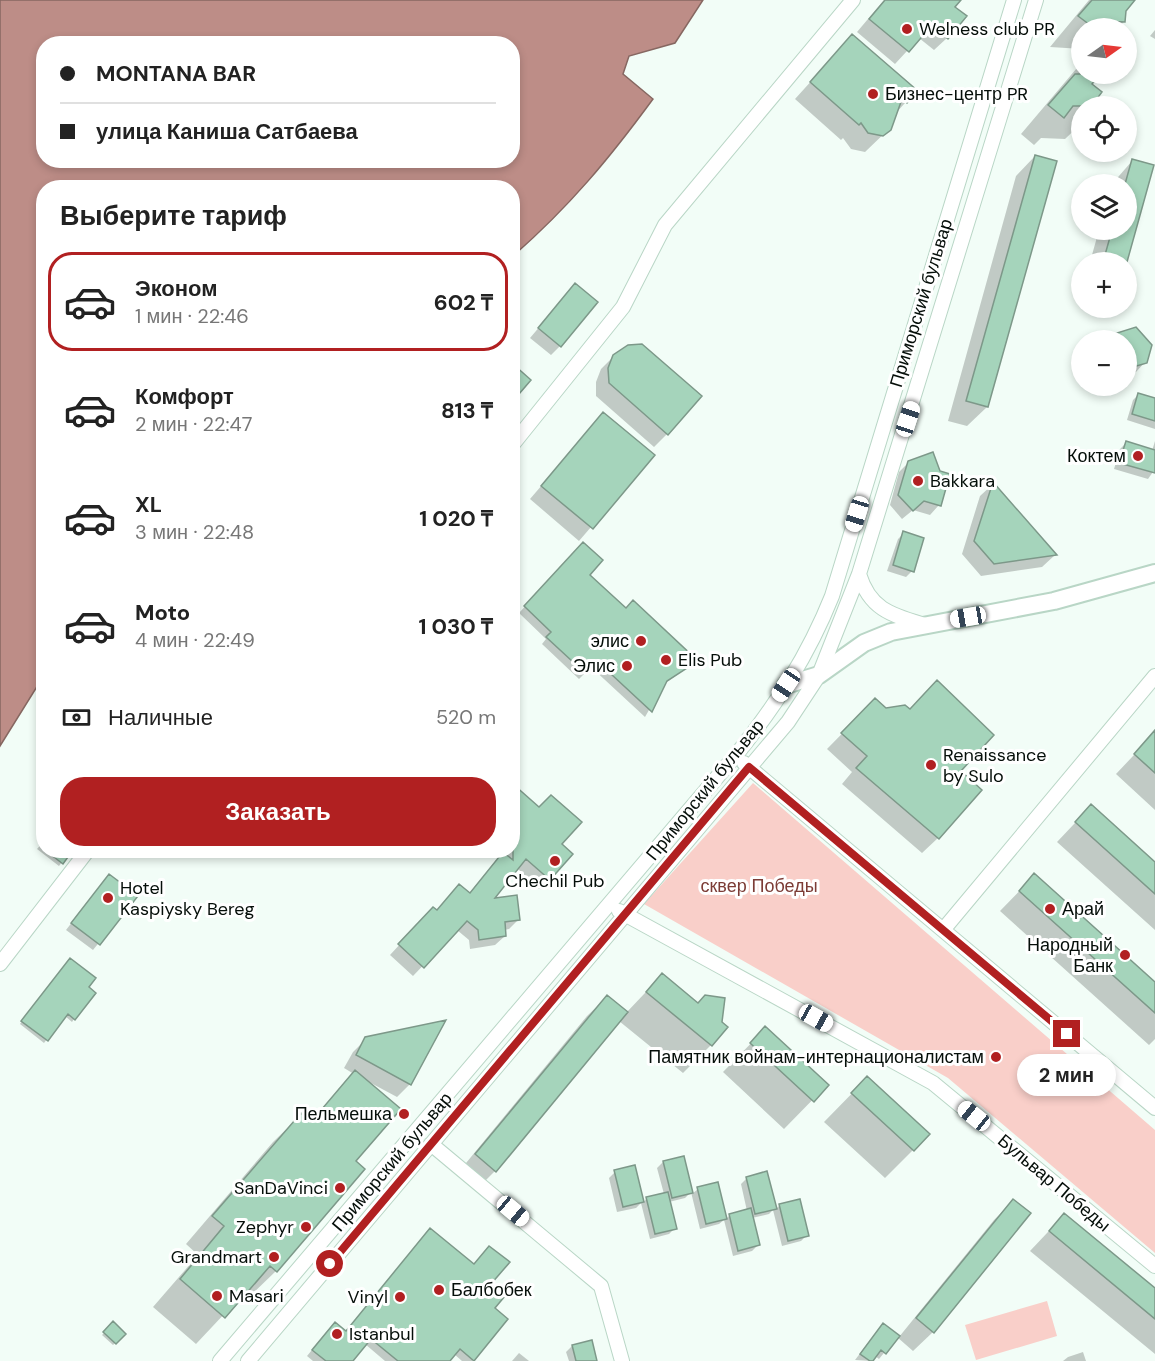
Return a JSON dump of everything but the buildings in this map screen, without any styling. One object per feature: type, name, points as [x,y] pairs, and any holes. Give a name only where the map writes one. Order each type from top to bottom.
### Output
[{"type":"main road","points":[[786,685],[819,675],[864,644],[891,632],[1054,601],[1155,573]]},
{"type":"street","points":[[520,435],[623,307],[665,225],[853,0]]},
{"type":"street","name":"Приморский бульвар","points":[[220,1361],[736,755],[814,641],[832,596],[1014,0]]},
{"type":"street","name":"Приморский бульвар","points":[[248,1361],[788,722],[819,675],[859,574],[1036,0]]},
{"type":"street","points":[[859,574],[864,590],[876,606],[898,617],[925,625]]},
{"type":"street","points":[[943,930],[1155,676]]},
{"type":"street","points":[[736,755],[1155,1108]]},
{"type":"street","points":[[0,964],[82,858]]},
{"type":"street","name":"Бульвар Победы","points":[[610,905],[933,1083],[1155,1266]]},
{"type":"street","points":[[431,1144],[602,1286],[622,1361]]},
{"type":"green space","name":"сквер Победы","points":[[753,783],[1155,1130],[1155,1253],[948,1078],[644,904]]},
{"type":"green space","points":[[1047,1301],[1057,1336],[976,1360],[965,1325]]},
{"type":"shaded area","points":[[0,0],[703,0],[675,43],[629,56],[623,74],[653,99],[588,182],[520,250],[520,180],[36,180],[36,688],[0,746]]},
{"type":"place","name":"Welness club PR","points":[[907,29]]},
{"type":"place","name":"Бизнес-центр PR","points":[[873,94]]},
{"type":"place","name":"Коктем","points":[[1138,456]]},
{"type":"place","name":"Bakkara","points":[[918,481]]},
{"type":"place","name":"элис","points":[[641,641]]},
{"type":"place","name":"Elis Pub","points":[[666,660]]},
{"type":"place","name":"Элис","points":[[627,666]]},
{"type":"place","name":"Renaissance by Sulo","points":[[931,765]]},
{"type":"place","name":"Chechil Pub","points":[[555,861]]},
{"type":"place","name":"Hotel Kaspiysky Bereg","points":[[108,898]]},
{"type":"place","name":"Арай","points":[[1050,909]]},
{"type":"place","name":"Народный Банк","points":[[1125,955]]},
{"type":"place","name":"Памятник войнам-интернационалистам","points":[[996,1057]]},
{"type":"place","name":"Пельмешка","points":[[404,1114]]},
{"type":"place","name":"SanDaVinci","points":[[340,1188]]},
{"type":"place","name":"Zephyr","points":[[306,1227]]},
{"type":"place","name":"Grandmart","points":[[274,1257]]},
{"type":"place","name":"Балбобек","points":[[439,1290]]},
{"type":"place","name":"Masari","points":[[217,1296]]},
{"type":"place","name":"Vinyl","points":[[400,1297]]},
{"type":"place","name":"Istanbul","points":[[337,1334]]},
{"type":"route","points":[[330,1264],[749,767],[1067,1034]]}]
